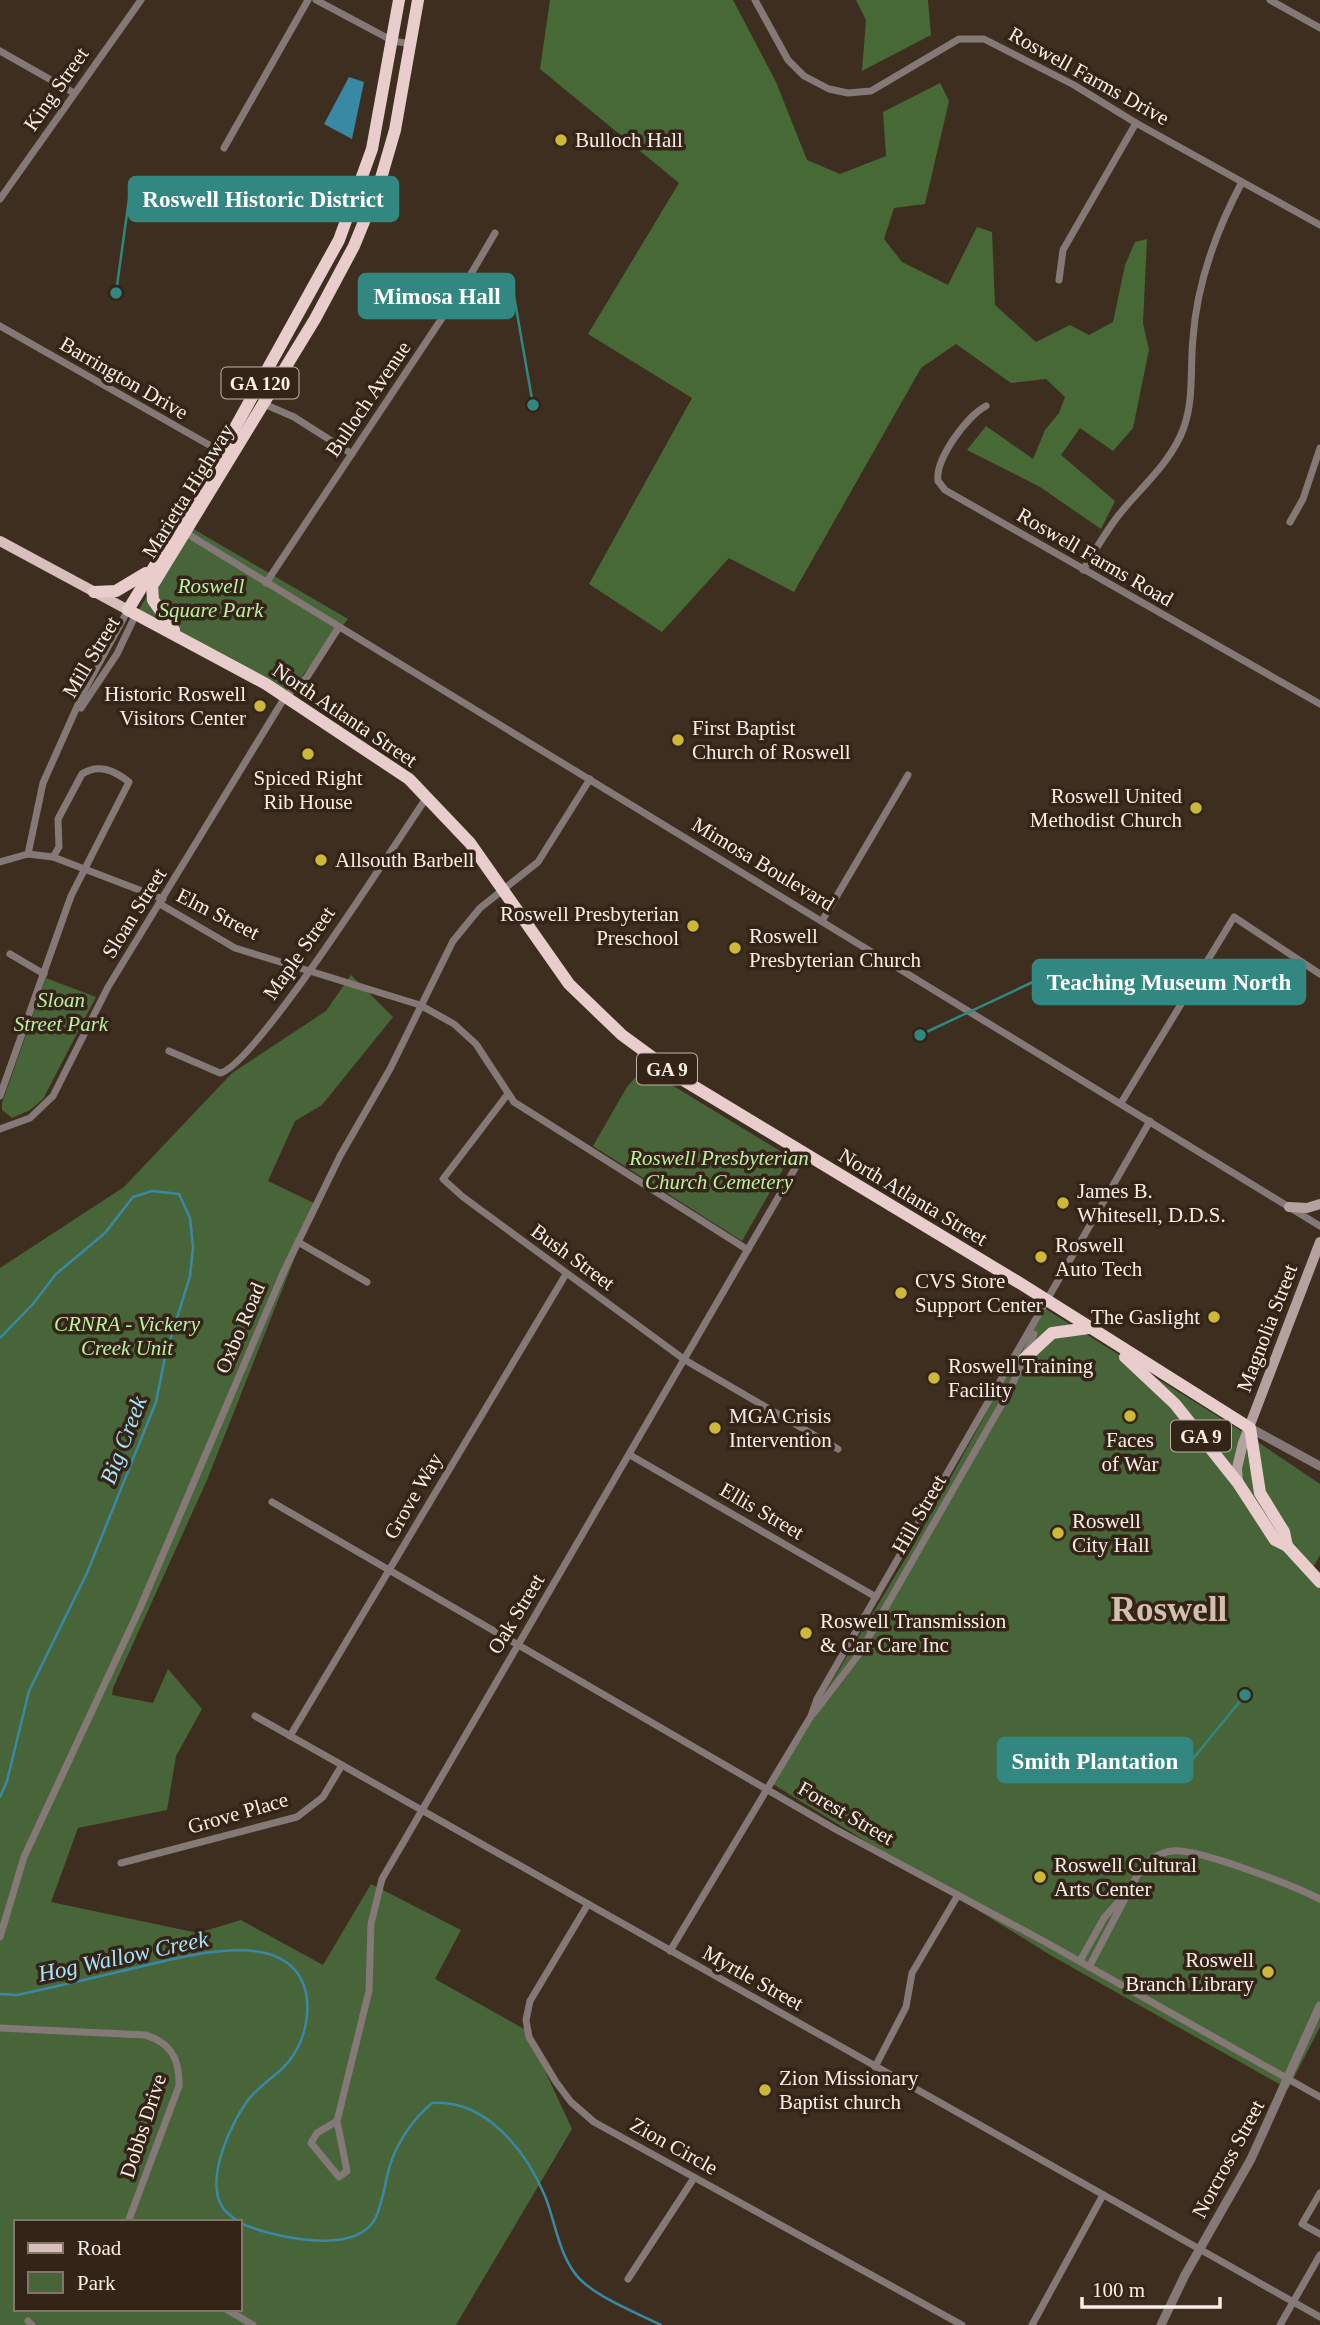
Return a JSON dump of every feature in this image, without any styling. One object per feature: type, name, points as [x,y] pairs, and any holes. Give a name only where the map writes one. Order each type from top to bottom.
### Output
[{"type":"highway","name":"Marietta Highway","points":[[132,612],[186,533],[339,240],[372,149],[399,0]]},
{"type":"highway","name":"Marietta Highway","points":[[132,612],[158,560],[264,404],[332,289],[365,221],[395,130],[418,0]]},
{"type":"highway","points":[[94,592],[116,591],[134,583],[158,560]]},
{"type":"highway","points":[[152,585],[153,600],[180,636]]},
{"type":"highway","name":"North Atlanta Street","points":[[132,612],[180,636],[285,697],[392,766],[427,796],[470,843],[569,984],[622,1035],[668,1070],[1048,1301],[1250,1428]]},
{"type":"highway","points":[[1024,1359],[1052,1333],[1096,1331]]},
{"type":"highway","name":"GA 9","points":[[1096,1331],[1175,1404],[1238,1483],[1269,1533],[1287,1546],[1320,1582]]},
{"type":"highway","name":"GA 9","points":[[1250,1428],[1260,1493],[1284,1531],[1287,1546]]},
{"type":"main road","name":"GA 9","points":[[0,541],[132,612]]},
{"type":"main road","points":[[1289,1207],[1307,1208],[1320,1204]]},
{"type":"main road","name":"Magnolia Street","points":[[1238,1483],[1239,1455],[1320,1242]]},
{"type":"street","name":"King Street","points":[[0,199],[141,0]]},
{"type":"street","points":[[224,148],[308,0]]},
{"type":"street","points":[[316,0],[393,41],[411,44]]},
{"type":"street","name":"Roswell Farms Drive","points":[[755,0],[788,60],[804,76],[829,89],[848,93],[871,91],[959,39],[984,39],[1074,85],[1136,123],[1320,225]]},
{"type":"street","points":[[1270,0],[1320,28]]},
{"type":"street","points":[[0,51],[74,93]]},
{"type":"street","points":[[1059,279],[1063,250],[1136,123]]},
{"type":"street","points":[[1083,570],[1118,516],[1170,455],[1182,432],[1190,404],[1193,337],[1201,285],[1217,233],[1242,181]]},
{"type":"street","name":"Bulloch Avenue","points":[[266,583],[495,233]]},
{"type":"street","name":"Barrington Drive","points":[[0,327],[227,455]]},
{"type":"street","points":[[264,404],[294,417],[352,454]]},
{"type":"street","name":"Roswell Farms Road","points":[[986,406],[973,413],[958,434],[939,469],[940,486],[1320,704]]},
{"type":"street","points":[[1290,522],[1303,499],[1320,448]]},
{"type":"street","name":"Mimosa Boulevard","points":[[186,533],[1320,1226]]},
{"type":"street","name":"Mill Street","points":[[74,717],[117,654],[132,612]]},
{"type":"street","name":"Mill Street","points":[[28,854],[38,795],[97,664],[132,612]]},
{"type":"street","name":"Sloan Street","points":[[0,1129],[30,1118],[53,1096],[91,1017],[285,697],[307,677],[339,627]]},
{"type":"street","points":[[0,1096],[71,896],[129,782],[115,772],[89,769],[82,774],[58,819],[59,847],[53,857]]},
{"type":"street","points":[[822,920],[908,775]]},
{"type":"street","name":"Oxbo Road","points":[[0,1937],[24,1857],[140,1608],[298,1242],[340,1156],[390,1069],[459,932],[474,914],[538,862],[590,779]]},
{"type":"street","name":"Maple Street","points":[[169,1051],[220,1073],[226,1072],[247,1053],[310,971],[427,796]]},
{"type":"street","points":[[0,862],[28,854],[53,857],[162,902]]},
{"type":"street","name":"Elm Street","points":[[162,902],[235,948],[420,1005],[454,1024],[477,1044],[507,1095]]},
{"type":"street","points":[[1121,1103],[1234,917],[1320,974]]},
{"type":"street","points":[[10,954],[44,974]]},
{"type":"street","points":[[507,1095],[748,1250]]},
{"type":"street","name":"Bush Street","points":[[507,1095],[443,1179],[455,1192],[685,1360],[838,1448]]},
{"type":"street","name":"Hill Street","points":[[811,1716],[817,1699],[1038,1320],[1150,1121]]},
{"type":"street","name":"Oak Street","points":[[337,2121],[317,2133],[311,2143],[339,2178],[347,2171],[337,2121],[369,1991],[376,1896],[420,1809],[630,1455],[804,1153]]},
{"type":"street","points":[[298,1242],[367,1282]]},
{"type":"street","name":"Grove Way","points":[[290,1736],[566,1274]]},
{"type":"street","name":"Hill Street","points":[[670,1951],[811,1716],[851,1668],[1003,1402],[1024,1359],[1038,1320]]},
{"type":"street","points":[[1250,1428],[1320,1466]]},
{"type":"street","name":"Ellis Street","points":[[630,1455],[876,1597]]},
{"type":"street","name":"Forest Street","points":[[272,1502],[517,1646],[768,1787],[835,1829],[1080,1961],[1320,2097]]},
{"type":"street","name":"Myrtle Street","points":[[254,1716],[1320,2317]]},
{"type":"street","name":"Grove Place","points":[[121,1863],[297,1817],[323,1797],[342,1765]]},
{"type":"street","points":[[1089,1967],[1128,1891],[1147,1863],[1164,1853],[1194,1853],[1320,1899]]},
{"type":"street","points":[[1080,1961],[1104,1918],[1128,1891]]},
{"type":"street","points":[[875,2067],[906,2007],[912,1973],[958,1895]]},
{"type":"street","name":"Zion Circle","points":[[588,1904],[530,2001],[526,2020],[530,2037],[556,2082],[582,2113],[694,2178],[962,2325]]},
{"type":"street","name":"Norcross Street","points":[[1161,2325],[1251,2159],[1320,2006]]},
{"type":"street","name":"Dobbs Drive","points":[[0,2028],[145,2035],[161,2041],[174,2055],[180,2070],[179,2086],[129,2220]]},
{"type":"street","points":[[628,2279],[694,2178]]},
{"type":"street","points":[[1320,2193],[1302,2224],[1320,2234]]},
{"type":"street","points":[[1032,2325],[1104,2195]]},
{"type":"street","points":[[1280,2325],[1320,2255]]},
{"type":"street","points":[[229,2311],[253,2325]]},
{"type":"green space","points":[[550,0],[733,0],[776,82],[807,160],[840,174],[886,156],[883,112],[940,83],[949,101],[925,204],[894,208],[884,239],[902,262],[948,285],[977,227],[992,232],[995,305],[1036,342],[1070,325],[1089,335],[1113,322],[1125,265],[1135,242],[1147,239],[1143,323],[1149,350],[1133,428],[1113,451],[1080,428],[1061,455],[1115,501],[1101,529],[1040,487],[967,450],[986,426],[1033,459],[1045,430],[1059,413],[1065,397],[1046,379],[1011,383],[956,344],[921,368],[794,592],[729,558],[662,632],[589,584],[692,398],[588,334],[679,183],[540,69]]},
{"type":"green space","points":[[856,0],[928,0],[931,35],[862,71],[866,20]]},
{"type":"green space","name":"Roswell Square Park","points":[[190,527],[348,619],[285,697],[136,614]]},
{"type":"green space","name":"CRNRA - Vickery Creek Unit","points":[[351,975],[393,1017],[322,1105],[295,1121],[268,1181],[316,1204],[207,1480],[113,1688],[112,1695],[153,1703],[168,1669],[202,1709],[176,1756],[167,1810],[78,1828],[51,1902],[198,1933],[241,1920],[323,1965],[371,1884],[461,1930],[435,1979],[526,2030],[572,2129],[456,2325],[0,2325],[0,1268],[124,1187],[232,1073],[326,1011]]},
{"type":"green space","name":"Sloan Street Park","points":[[46,978],[96,997],[43,1099],[30,1110],[12,1118],[2,1110],[2,1103]]},
{"type":"green space","name":"Roswell Presbyterian Church Cemetery","points":[[644,1068],[790,1157],[742,1241],[593,1146],[627,1087]]},
{"type":"green space","points":[[1044,1308],[1243,1432],[1320,1484],[1320,1555],[1310,1573],[1320,1585],[1320,2027],[1288,2089],[1052,1956],[771,1783],[913,1546]]},
{"type":"water","points":[[349,77],[364,82],[352,139],[324,124]]},
{"type":"waterway","name":"Big Creek","points":[[0,1338],[33,1304],[56,1274],[105,1233],[133,1197],[152,1191],[179,1194],[190,1218],[193,1247],[190,1276],[165,1357],[156,1402],[87,1573],[29,1691],[7,1781],[0,1797]]},
{"type":"waterway","name":"Hog Wallow Creek","points":[[0,1994],[17,1995],[219,1951],[264,1953],[283,1960],[297,1973],[307,2001],[306,2025],[301,2040],[289,2061],[254,2093],[242,2109],[228,2136],[218,2167],[218,2196],[224,2210],[236,2220]]},
{"type":"waterway","name":"Hog Wallow Creek","points":[[242,2224],[291,2238],[312,2240],[351,2237],[366,2230],[376,2217],[393,2156],[407,2131],[432,2103],[452,2104],[470,2110],[502,2131],[527,2162],[545,2196],[564,2254],[581,2280],[614,2302],[661,2325]]},
{"type":"place","name":"Bulloch Hall","points":[[561,140]]},
{"type":"place","name":"Roswell Historic District","points":[[116,293]]},
{"type":"place","name":"Mimosa Hall","points":[[533,405]]},
{"type":"place","name":"Historic Roswell Visitors Center","points":[[260,706]]},
{"type":"place","name":"First Baptist Church of Roswell","points":[[678,740]]},
{"type":"place","name":"Spiced Right Rib House","points":[[308,754]]},
{"type":"place","name":"Roswell United Methodist Church","points":[[1196,808]]},
{"type":"place","name":"Allsouth Barbell","points":[[321,860]]},
{"type":"place","name":"Roswell Presbyterian Preschool","points":[[693,926]]},
{"type":"place","name":"Roswell Presbyterian Church","points":[[735,948]]},
{"type":"place","name":"Teaching Museum North","points":[[920,1035]]},
{"type":"place","name":"James B. Whitesell, D.D.S.","points":[[1063,1203]]},
{"type":"place","name":"Roswell Auto Tech","points":[[1041,1257]]},
{"type":"place","name":"CVS Store Support Center","points":[[901,1293]]},
{"type":"place","name":"The Gaslight","points":[[1214,1317]]},
{"type":"place","name":"Roswell Training Facility","points":[[934,1378]]},
{"type":"place","name":"Faces of War","points":[[1130,1416]]},
{"type":"place","name":"MGA Crisis Intervention","points":[[715,1428]]},
{"type":"place","name":"Roswell City Hall","points":[[1058,1533]]},
{"type":"place","name":"Roswell Transmission & Car Care Inc","points":[[806,1633]]},
{"type":"place","name":"Smith Plantation","points":[[1245,1695]]},
{"type":"place","name":"Roswell Cultural Arts Center","points":[[1040,1877]]},
{"type":"place","name":"Roswell Branch Library","points":[[1268,1972]]},
{"type":"place","name":"Zion Missionary Baptist church","points":[[765,2090]]},
{"type":"district","name":"Roswell","points":[[1169,1609]]}]
